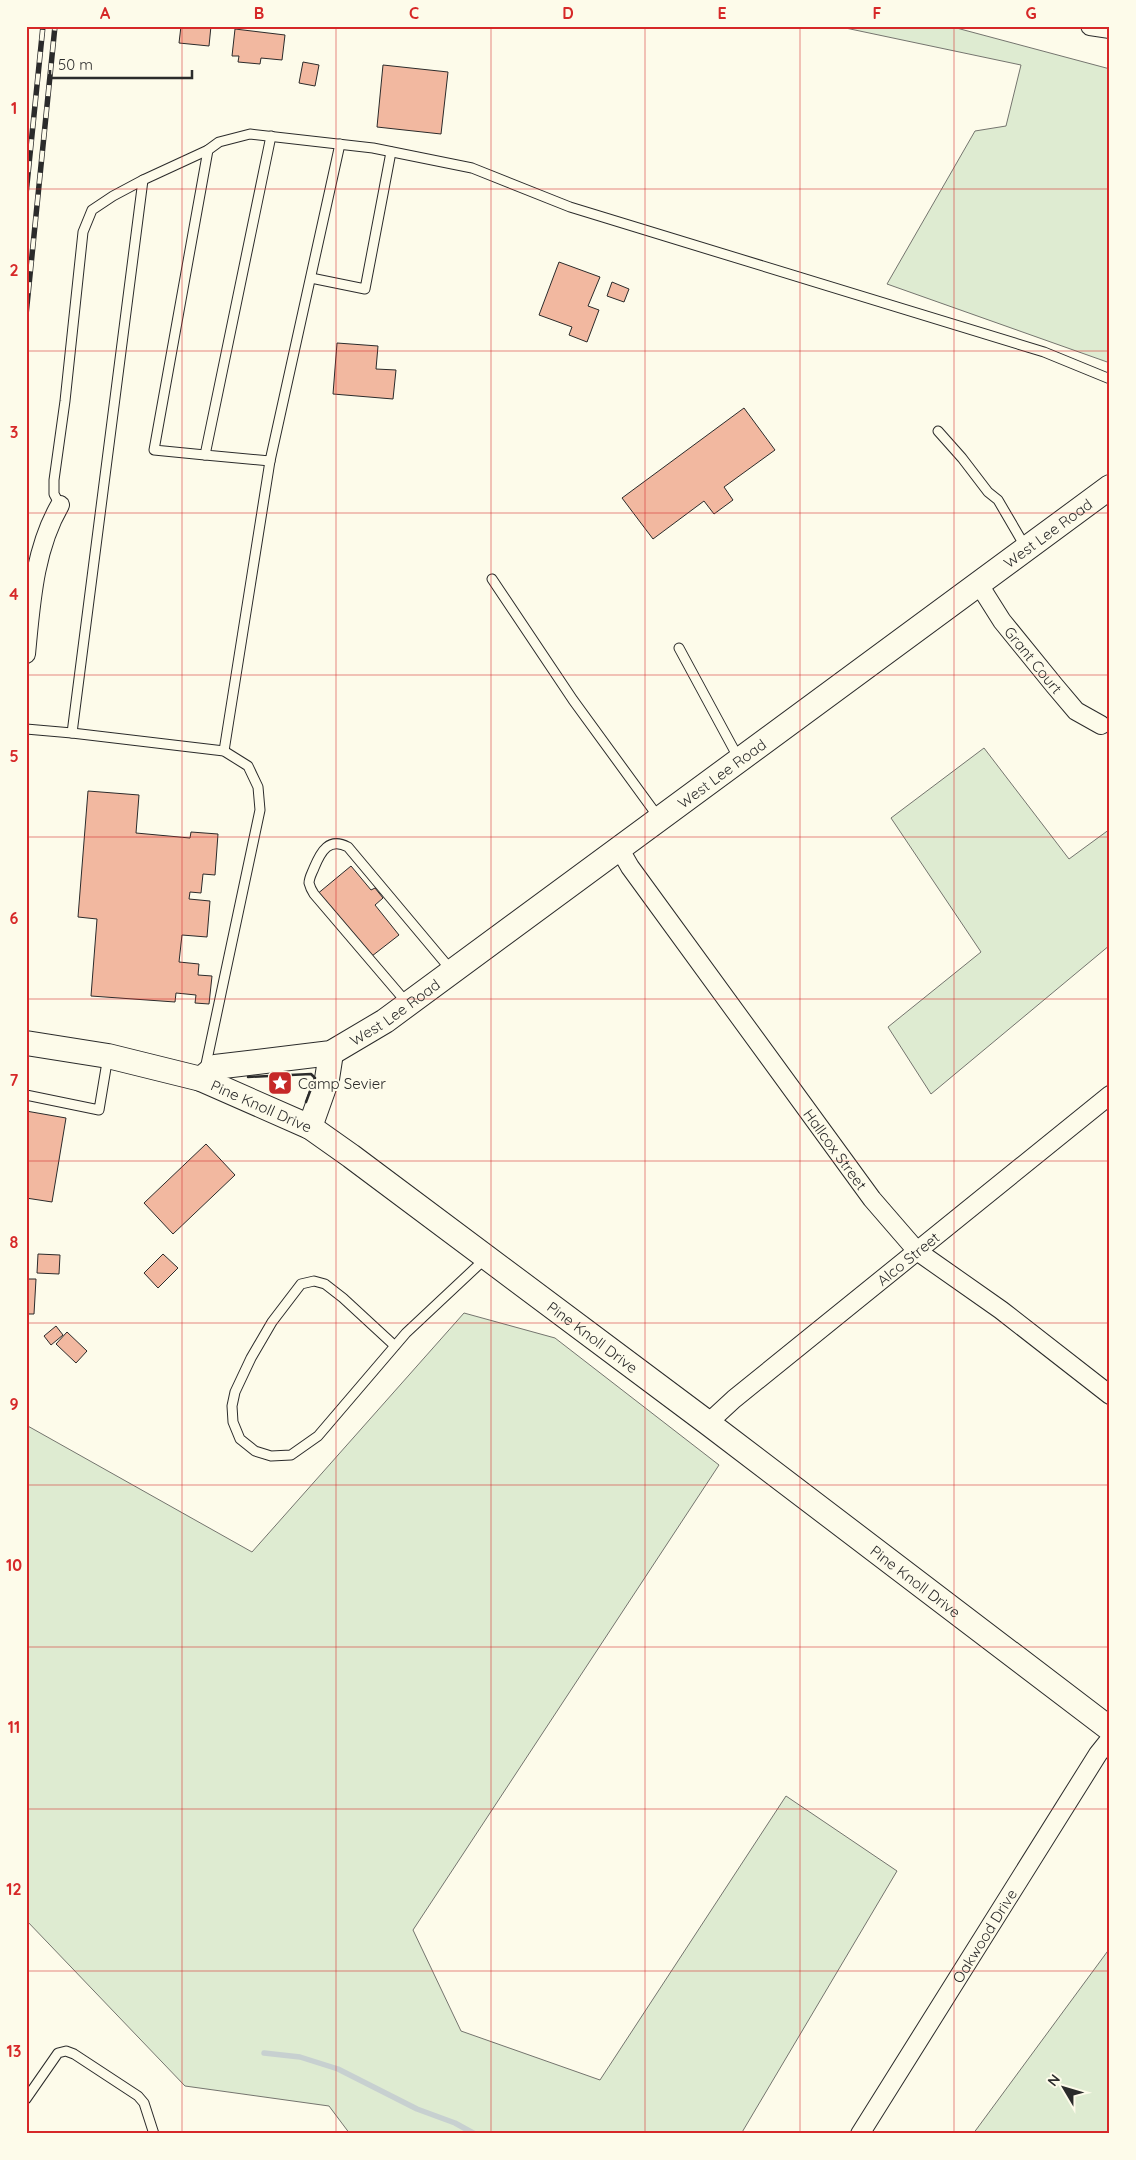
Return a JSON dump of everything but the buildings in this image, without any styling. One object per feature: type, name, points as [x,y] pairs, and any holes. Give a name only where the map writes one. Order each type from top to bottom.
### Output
[{"type":"street","points":[[1090,26],[1110,29]]},
{"type":"street","name":"West Lee Road","points":[[201,1079],[216,1067],[331,1053],[363,1035],[408,1004],[1110,487]]},
{"type":"street","points":[[26,654],[31,604],[40,550],[50,521],[60,505]]},
{"type":"street","name":"Grant Court","points":[[978,584],[1002,621],[1054,685],[1076,710],[1102,725]]},
{"type":"street","name":"Hallcox Street","points":[[619,848],[630,868],[872,1199],[917,1251],[994,1305],[1110,1394]]},
{"type":"street","name":"Pine Knoll Drive","points":[[26,1043],[108,1056],[201,1079],[310,1127],[708,1423],[1110,1729]]},
{"type":"street","points":[[310,1127],[327,1079],[331,1053]]},
{"type":"street","name":"Alco Street","points":[[708,1423],[734,1399],[917,1251],[1106,1105]]},
{"type":"street","name":"Oakwood Drive","points":[[860,2134],[1093,1762],[1110,1739]]},
{"type":"lane","points":[[60,505],[54,494],[54,480],[65,401],[83,232],[92,210],[113,196],[208,150],[219,142],[250,134],[340,144],[472,168],[570,207],[1044,352],[1110,379]]},
{"type":"lane","points":[[205,455],[271,136]]},
{"type":"lane","points":[[224,751],[270,461],[340,144]]},
{"type":"lane","points":[[208,150],[154,450],[270,461]]},
{"type":"lane","points":[[311,278],[365,288],[391,152]]},
{"type":"lane","points":[[72,733],[143,180]]},
{"type":"lane","points":[[938,431],[988,492],[998,500],[1026,548]]},
{"type":"lane","points":[[492,579],[573,700],[659,818]]},
{"type":"lane","points":[[679,648],[740,759]]},
{"type":"lane","points":[[26,729],[224,751],[248,766],[258,787],[260,810],[207,1064],[201,1079]]},
{"type":"lane","points":[[408,1004],[314,894],[309,885],[310,877],[324,848],[340,843],[348,847],[452,971]]},
{"type":"lane","points":[[26,1095],[99,1110],[108,1056]]},
{"type":"lane","points":[[395,1346],[325,1284],[314,1281],[301,1284],[272,1322],[251,1358],[235,1392],[232,1406],[233,1422],[240,1439],[255,1451],[271,1456],[291,1455],[318,1436],[395,1346],[406,1333],[487,1258]]},
{"type":"lane","points":[[26,2100],[58,2053],[66,2051],[74,2054],[138,2096],[144,2103],[154,2134]]},
{"type":"green space","points":[[836,26],[949,26],[1110,69],[1110,363],[887,284],[975,131],[1006,126],[1021,65]]},
{"type":"green space","points":[[984,748],[1069,859],[1110,829],[1110,945],[931,1094],[888,1027],[981,952],[891,818]]},
{"type":"green space","points":[[464,1313],[555,1338],[719,1465],[413,1930],[461,2031],[600,2080],[786,1796],[897,1871],[741,2134],[350,2134],[329,2106],[185,2086],[26,1920],[26,1425],[252,1552]]},
{"type":"green space","points":[[1110,1948],[1110,2134],[973,2134]]},
{"type":"waterway","points":[[264,2053],[300,2057],[338,2069],[417,2109],[455,2123],[475,2134]]},
{"type":"railway","points":[[26,194],[43,26]]},
{"type":"railway","points":[[26,315],[55,26]]},
{"type":"wall","points":[[248,1077],[311,1074],[315,1078],[306,1102]]},
{"type":"place","name":"Camp Sevier","points":[[280,1083]]}]
